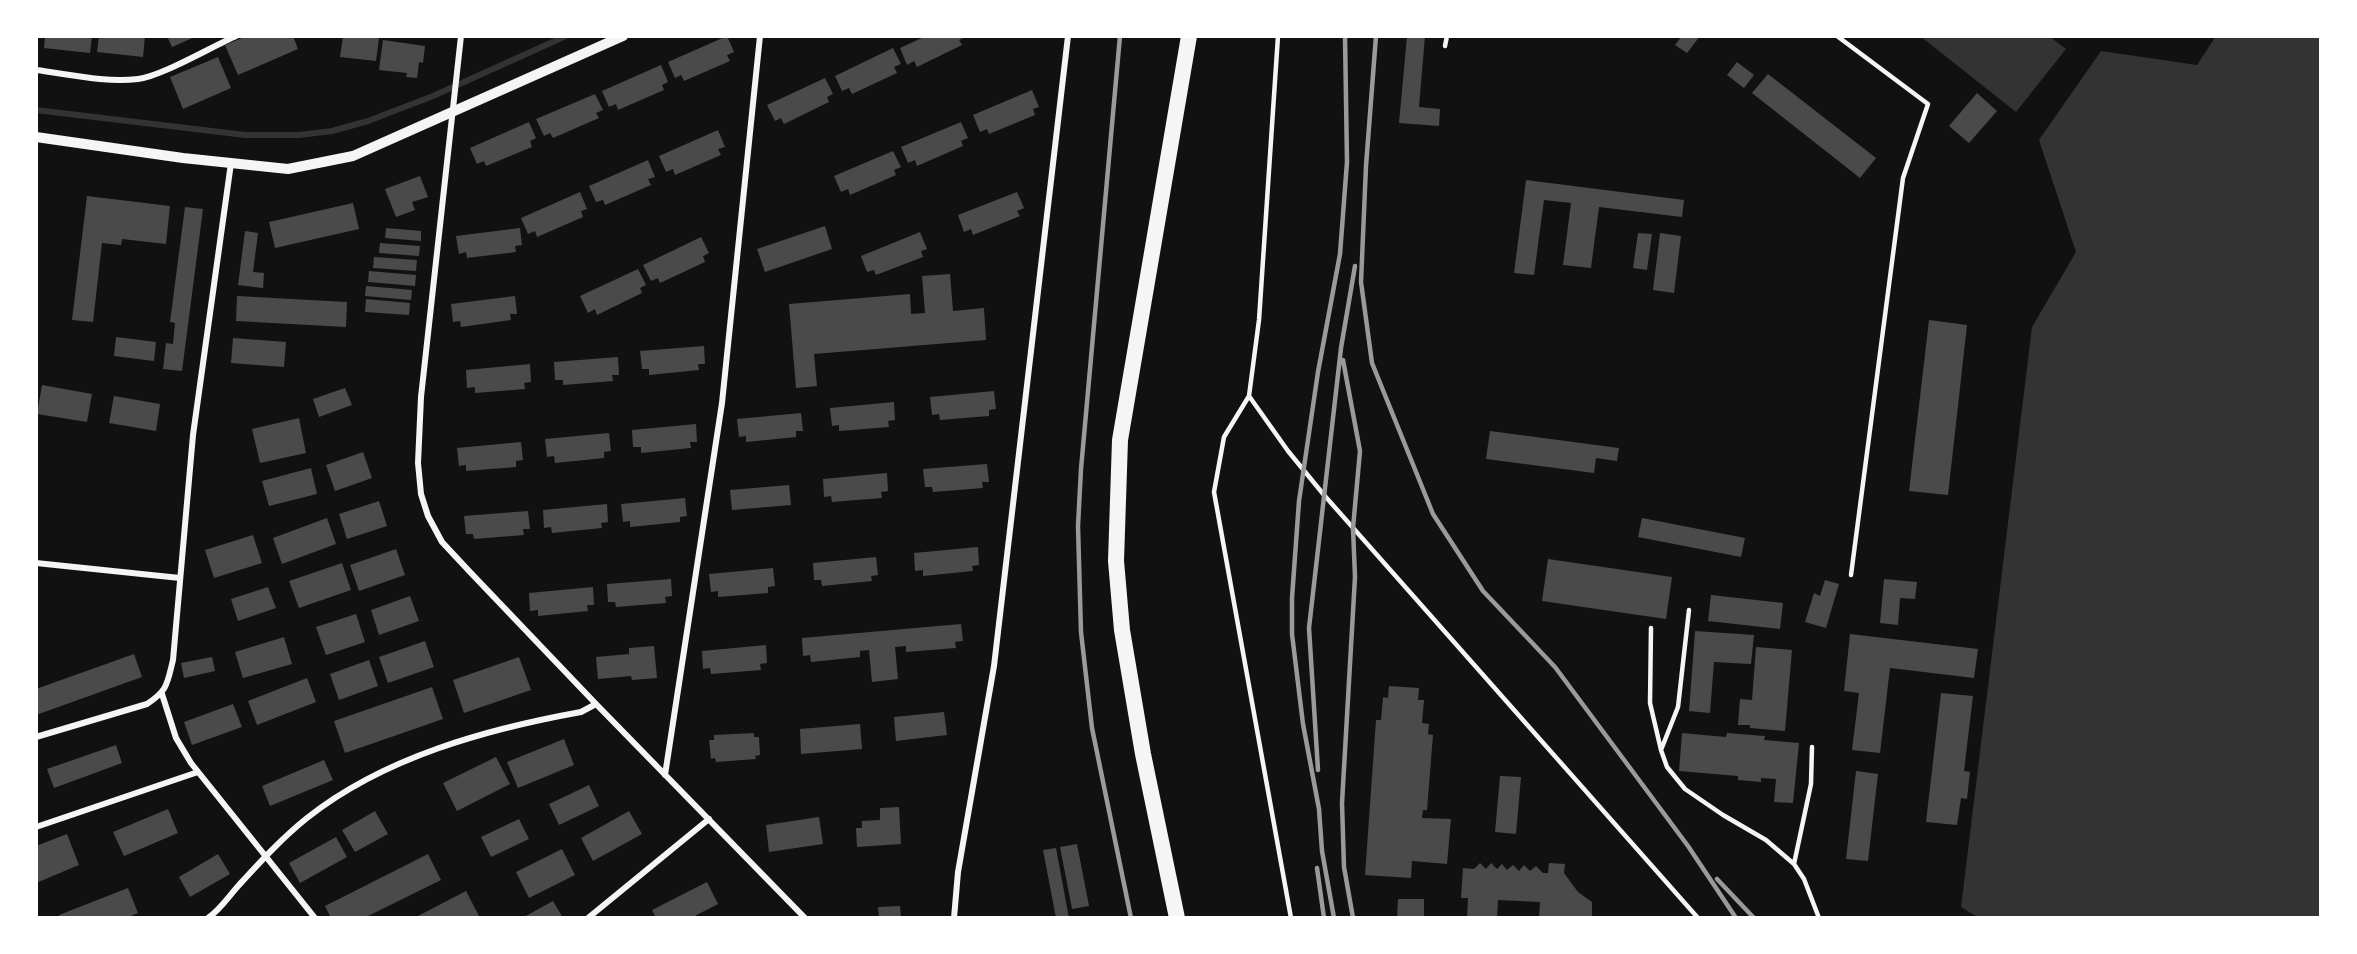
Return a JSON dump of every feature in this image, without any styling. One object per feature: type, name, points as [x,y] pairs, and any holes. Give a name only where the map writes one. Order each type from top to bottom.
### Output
[{"type":"highway","points":[[1177,918],[1122,630],[1116,561],[1120,440],[1189,36]]},
{"type":"street","points":[[36,70],[138,79],[159,72],[236,36]]},
{"type":"street","points":[[461,36],[422,397],[418,463],[421,494],[428,516],[442,542],[805,918]]},
{"type":"street","points":[[36,137],[288,169],[353,156],[623,36]]},
{"type":"street","points":[[665,775],[722,403],[760,36]]},
{"type":"street","points":[[954,918],[958,872],[994,666],[1068,36]]},
{"type":"street","points":[[231,163],[193,435],[173,660],[162,694],[176,738],[198,772],[315,918]]},
{"type":"street","points":[[36,563],[180,578]]},
{"type":"street","points":[[36,737],[147,704],[162,694]]},
{"type":"street","points":[[208,918],[265,857],[308,817],[379,773],[430,752],[484,734],[581,712],[596,704]]},
{"type":"street","points":[[36,827],[198,772]]},
{"type":"street","points":[[588,918],[709,819]]},
{"type":"lane","points":[[1278,36],[1259,320],[1249,396],[1224,437],[1214,492],[1291,918]]},
{"type":"lane","points":[[1445,46],[1448,36]]},
{"type":"lane","points":[[1837,36],[1928,104],[1904,178],[1851,575]]},
{"type":"lane","points":[[1249,396],[1288,451],[1324,495],[1698,918]]},
{"type":"lane","points":[[1661,750],[1678,707],[1689,610]]},
{"type":"lane","points":[[1651,628],[1650,703],[1667,767],[1685,789],[1766,840],[1794,864],[1804,879],[1819,918]]},
{"type":"lane","points":[[1794,864],[1810,784],[1812,747]]},
{"type":"shaded area","points":[[1920,36],[2049,36],[2066,49],[2016,112]]},
{"type":"shaded area","points":[[2216,36],[2321,36],[2321,918],[1979,918],[1961,907],[2032,327],[2076,252],[2039,140],[2101,51],[2197,65]]},
{"type":"building","points":[[45,36],[92,36],[90,53],[44,48]]},
{"type":"building","points":[[99,36],[145,36],[143,57],[97,52]]},
{"type":"building","points":[[167,36],[197,36],[172,47]]},
{"type":"building","points":[[247,36],[293,36],[298,49],[238,75],[225,45]]},
{"type":"building","points":[[343,36],[379,38],[376,61],[340,57]]},
{"type":"building","points":[[727,36],[734,52],[727,55],[730,61],[684,81],[681,75],[675,78],[668,62]]},
{"type":"building","points":[[926,36],[968,36],[959,40],[962,45],[917,67],[914,61],[907,65],[900,48]]},
{"type":"building","points":[[1407,36],[1425,36],[1419,107],[1440,109],[1439,126],[1399,123]]},
{"type":"building","points":[[1682,36],[1700,36],[1687,53],[1675,45]]},
{"type":"building","points":[[383,40],[425,46],[423,63],[419,62],[417,78],[406,77],[407,73],[379,70]]},
{"type":"building","points":[[893,48],[901,64],[894,67],[897,73],[852,94],[849,88],[842,91],[835,76]]},
{"type":"building","points":[[218,57],[231,88],[183,109],[170,77]]},
{"type":"building","points":[[1737,62],[1754,75],[1744,88],[1727,75]]},
{"type":"building","points":[[661,65],[668,82],[662,85],[664,90],[618,110],[616,104],[609,107],[602,91]]},
{"type":"building","points":[[1768,74],[1876,158],[1860,178],[1752,93]]},
{"type":"building","points":[[825,78],[833,94],[827,97],[829,102],[784,124],[781,118],[775,121],[767,105]]},
{"type":"building","points":[[1032,90],[1039,107],[1033,109],[1035,115],[989,134],[987,129],[980,132],[973,115]]},
{"type":"building","points":[[1977,93],[1997,111],[1969,143],[1949,126]]},
{"type":"building","points":[[595,94],[603,110],[596,113],[599,118],[553,138],[550,133],[544,136],[536,119]]},
{"type":"building","points":[[529,122],[536,138],[530,141],[532,147],[486,166],[484,161],[477,164],[470,148]]},
{"type":"building","points":[[961,122],[968,138],[961,141],[963,146],[917,166],[915,160],[908,163],[901,147]]},
{"type":"building","points":[[718,130],[725,147],[718,149],[721,155],[675,175],[673,169],[666,172],[659,156]]},
{"type":"building","points":[[893,151],[901,167],[894,170],[896,175],[850,195],[848,189],[841,192],[834,176]]},
{"type":"building","points":[[648,160],[655,177],[648,179],[651,185],[605,205],[603,200],[596,202],[589,186]]},
{"type":"building","points":[[420,176],[428,197],[412,202],[415,210],[396,217],[385,189]]},
{"type":"building","points":[[1526,180],[1684,200],[1682,217],[1599,207],[1591,268],[1563,265],[1571,203],[1544,200],[1534,275],[1514,273]]},
{"type":"building","points":[[580,192],[587,209],[581,211],[583,217],[537,237],[535,231],[528,234],[521,218]]},
{"type":"building","points":[[1017,192],[1024,208],[1017,211],[1020,216],[973,235],[971,229],[964,232],[958,215]]},
{"type":"building","points":[[87,196],[170,206],[166,244],[122,239],[121,245],[102,243],[93,322],[72,320]]},
{"type":"building","points":[[353,203],[359,229],[275,248],[269,222]]},
{"type":"building","points":[[185,207],[203,209],[182,371],[163,369],[166,343],[173,344],[175,323],[170,322]]},
{"type":"building","points":[[825,226],[832,249],[765,272],[757,249]]},
{"type":"building","points":[[386,228],[421,231],[421,241],[385,238]]},
{"type":"building","points":[[520,228],[522,245],[515,246],[516,252],[467,258],[466,252],[459,254],[456,236]]},
{"type":"building","points":[[245,231],[258,233],[253,272],[264,273],[263,288],[238,285]]},
{"type":"building","points":[[920,232],[927,249],[921,251],[923,257],[876,275],[874,270],[867,272],[861,256]]},
{"type":"building","points":[[1638,233],[1652,234],[1647,270],[1633,268]]},
{"type":"building","points":[[1660,233],[1681,236],[1674,293],[1653,290]]},
{"type":"building","points":[[701,237],[709,253],[703,256],[705,262],[660,283],[658,278],[651,281],[643,265]]},
{"type":"building","points":[[380,243],[420,246],[419,256],[379,253]]},
{"type":"building","points":[[374,257],[417,260],[416,271],[373,268]]},
{"type":"building","points":[[638,269],[646,285],[640,288],[642,293],[597,315],[595,309],[588,313],[580,296]]},
{"type":"building","points":[[369,271],[416,275],[415,286],[368,282]]},
{"type":"building","points":[[950,274],[953,311],[984,308],[986,340],[814,354],[817,386],[796,388],[789,304],[910,294],[911,314],[925,313],[922,276]]},
{"type":"building","points":[[366,286],[412,290],[411,300],[365,296]]},
{"type":"building","points":[[237,296],[347,302],[346,327],[236,321]]},
{"type":"building","points":[[515,296],[517,314],[510,314],[511,320],[461,327],[460,321],[453,322],[451,304]]},
{"type":"building","points":[[366,299],[410,303],[409,315],[365,312]]},
{"type":"building","points":[[1929,320],[1967,325],[1948,495],[1909,491]]},
{"type":"building","points":[[116,337],[156,342],[154,361],[114,356]]},
{"type":"building","points":[[233,338],[286,342],[284,367],[231,363]]},
{"type":"building","points":[[704,346],[705,364],[698,364],[699,370],[649,375],[649,369],[642,369],[640,351]]},
{"type":"building","points":[[618,357],[619,375],[612,375],[613,381],[563,385],[563,380],[555,380],[554,362]]},
{"type":"building","points":[[530,364],[531,382],[524,383],[525,389],[475,393],[475,387],[467,388],[466,370]]},
{"type":"building","points":[[42,385],[92,394],[87,422],[37,414]]},
{"type":"building","points":[[345,388],[352,405],[319,417],[313,399]]},
{"type":"building","points":[[994,391],[996,409],[989,410],[989,416],[940,420],[939,414],[932,415],[930,397]]},
{"type":"building","points":[[114,396],[160,404],[156,431],[109,423]]},
{"type":"building","points":[[894,402],[895,420],[888,421],[889,427],[839,431],[839,425],[832,426],[830,408]]},
{"type":"building","points":[[801,413],[803,431],[796,431],[796,437],[746,442],[746,436],[739,437],[737,419]]},
{"type":"building","points":[[299,418],[306,453],[260,463],[252,429]]},
{"type":"building","points":[[696,424],[697,442],[690,442],[691,448],[641,453],[641,447],[633,447],[632,430]]},
{"type":"building","points":[[1490,431],[1619,448],[1617,461],[1596,458],[1594,473],[1486,459]]},
{"type":"building","points":[[609,433],[611,451],[604,452],[604,458],[555,463],[554,456],[547,457],[545,439]]},
{"type":"building","points":[[521,442],[523,460],[516,461],[516,467],[466,471],[466,465],[459,466],[457,448]]},
{"type":"building","points":[[363,452],[372,478],[335,491],[326,465]]},
{"type":"building","points":[[987,464],[989,482],[982,482],[983,488],[933,492],[932,487],[925,487],[923,469]]},
{"type":"building","points":[[311,468],[317,494],[269,506],[262,481]]},
{"type":"building","points":[[887,473],[888,491],[881,492],[882,498],[832,502],[831,496],[824,497],[823,479]]},
{"type":"building","points":[[789,485],[791,505],[732,510],[730,490]]},
{"type":"building","points":[[685,498],[687,516],[680,517],[680,522],[630,527],[630,521],[623,522],[621,504]]},
{"type":"building","points":[[379,501],[387,526],[347,539],[339,514]]},
{"type":"building","points":[[607,504],[608,522],[601,523],[602,528],[552,533],[551,527],[544,528],[543,510]]},
{"type":"building","points":[[528,511],[530,529],[523,529],[524,535],[474,539],[473,534],[466,534],[464,516]]},
{"type":"building","points":[[327,518],[336,544],[282,564],[273,538]]},
{"type":"building","points":[[1642,518],[1745,538],[1741,557],[1638,537]]},
{"type":"building","points":[[253,535],[262,563],[214,578],[205,550]]},
{"type":"building","points":[[978,547],[979,565],[972,566],[973,571],[923,576],[923,570],[915,571],[914,553]]},
{"type":"building","points":[[396,549],[405,575],[359,591],[350,565]]},
{"type":"building","points":[[876,557],[878,575],[871,576],[872,581],[822,586],[821,580],[814,580],[813,563]]},
{"type":"building","points":[[1548,559],[1672,577],[1666,619],[1542,601]]},
{"type":"building","points":[[342,563],[351,590],[299,608],[289,581]]},
{"type":"building","points":[[773,568],[775,586],[768,587],[768,593],[718,597],[718,591],[711,592],[709,574]]},
{"type":"building","points":[[671,579],[672,596],[665,597],[666,603],[616,607],[615,602],[608,602],[607,584]]},
{"type":"building","points":[[1884,579],[1917,582],[1915,599],[1900,598],[1898,625],[1880,623]]},
{"type":"building","points":[[1825,580],[1839,584],[1826,628],[1805,622],[1814,593],[1820,596]]},
{"type":"building","points":[[268,587],[276,608],[238,621],[231,599]]},
{"type":"building","points":[[593,587],[594,605],[587,605],[588,611],[538,616],[538,610],[530,611],[529,593]]},
{"type":"building","points":[[1711,595],[1783,603],[1780,629],[1708,621]]},
{"type":"building","points":[[410,596],[419,621],[379,635],[371,610]]},
{"type":"building","points":[[356,614],[365,642],[326,655],[316,627]]},
{"type":"building","points":[[961,624],[963,641],[955,642],[956,648],[906,652],[906,646],[895,647],[898,679],[872,682],[869,650],[860,651],[860,657],[811,662],[810,655],[803,656],[802,638]]},
{"type":"building","points":[[1695,631],[1754,635],[1751,664],[1714,662],[1710,713],[1689,711]]},
{"type":"building","points":[[1850,634],[1978,649],[1974,678],[1890,668],[1880,753],[1852,750],[1859,693],[1844,691]]},
{"type":"building","points":[[284,637],[292,664],[243,678],[235,652]]},
{"type":"building","points":[[425,641],[434,667],[388,683],[379,657]]},
{"type":"building","points":[[766,645],[767,663],[760,664],[761,670],[711,674],[710,668],[703,669],[702,651]]},
{"type":"building","points":[[654,646],[657,678],[632,680],[631,676],[598,679],[596,657],[629,654],[629,648]]},
{"type":"building","points":[[1756,647],[1792,650],[1785,731],[1738,725],[1740,699],[1752,700]]},
{"type":"building","points":[[134,654],[142,677],[36,715],[36,689]]},
{"type":"building","points":[[212,657],[215,671],[184,678],[181,663]]},
{"type":"building","points":[[519,657],[531,690],[464,713],[453,680]]},
{"type":"building","points":[[369,660],[378,686],[339,700],[330,674]]},
{"type":"building","points":[[307,678],[316,702],[257,725],[248,701]]},
{"type":"building","points":[[1389,686],[1419,688],[1418,700],[1424,700],[1422,723],[1429,724],[1428,734],[1433,735],[1427,810],[1423,810],[1422,818],[1451,819],[1447,864],[1412,861],[1411,878],[1365,875],[1376,720],[1381,720],[1383,697],[1388,698]]},
{"type":"building","points":[[432,687],[443,719],[345,753],[334,721]]},
{"type":"building","points":[[1941,693],[1973,696],[1964,771],[1970,772],[1967,799],[1961,798],[1957,825],[1926,822]]},
{"type":"building","points":[[233,704],[242,727],[192,745],[184,722]]},
{"type":"building","points":[[944,712],[947,735],[896,741],[894,717]]},
{"type":"building","points":[[860,724],[862,749],[801,754],[800,729]]},
{"type":"building","points":[[754,733],[754,737],[759,737],[760,755],[755,756],[756,759],[716,762],[715,758],[711,759],[709,740],[714,740],[714,735]]},
{"type":"building","points":[[1682,733],[1726,737],[1727,733],[1765,736],[1764,740],[1799,743],[1793,803],[1774,802],[1776,779],[1761,778],[1761,782],[1738,780],[1738,776],[1679,771]]},
{"type":"building","points":[[564,739],[574,765],[518,788],[507,762]]},
{"type":"building","points":[[116,745],[122,763],[54,788],[47,769]]},
{"type":"building","points":[[496,757],[510,784],[457,811],[443,783]]},
{"type":"building","points":[[324,760],[333,780],[270,806],[262,786]]},
{"type":"building","points":[[1856,771],[1878,774],[1868,861],[1846,859]]},
{"type":"building","points":[[1500,776],[1521,777],[1516,834],[1495,832]]},
{"type":"building","points":[[589,785],[599,806],[559,825],[549,804]]},
{"type":"building","points":[[899,807],[901,844],[857,847],[856,828],[862,828],[862,821],[880,820],[880,808]]},
{"type":"building","points":[[168,809],[178,833],[124,856],[113,832]]},
{"type":"building","points":[[375,811],[388,834],[355,852],[342,830]]},
{"type":"building","points":[[629,811],[642,834],[593,861],[581,838]]},
{"type":"building","points":[[819,817],[823,844],[769,852],[766,825]]},
{"type":"building","points":[[519,819],[529,839],[491,857],[481,837]]},
{"type":"building","points":[[67,834],[79,865],[36,883],[36,846]]},
{"type":"building","points":[[336,837],[347,857],[300,883],[289,863]]},
{"type":"building","points":[[1077,844],[1089,906],[1072,909],[1060,847]]},
{"type":"building","points":[[1056,848],[1069,918],[1056,918],[1043,850]]},
{"type":"building","points":[[562,849],[575,875],[529,898],[516,872]]},
{"type":"building","points":[[218,854],[230,874],[190,897],[179,877]]},
{"type":"building","points":[[428,854],[441,880],[364,918],[331,918],[325,906]]},
{"type":"building","points":[[1480,863],[1486,869],[1491,863],[1497,869],[1502,864],[1507,870],[1513,865],[1519,871],[1524,865],[1530,871],[1536,866],[1543,873],[1548,873],[1549,863],[1565,864],[1564,873],[1578,892],[1592,902],[1592,918],[1539,918],[1540,902],[1498,900],[1497,918],[1467,918],[1468,898],[1461,898],[1463,868],[1474,869]]},
{"type":"building","points":[[707,882],[718,904],[691,918],[656,918],[652,910]]},
{"type":"building","points":[[128,888],[138,913],[126,918],[60,918],[59,915]]},
{"type":"building","points":[[466,891],[479,916],[476,918],[414,918]]},
{"type":"building","points":[[1398,899],[1424,899],[1424,918],[1397,918]]},
{"type":"building","points":[[553,901],[563,918],[522,918]]},
{"type":"building","points":[[900,906],[901,918],[879,918],[878,907]]},
{"type":"waterway","points":[[36,110],[245,135],[299,135],[332,131],[368,121],[433,96],[566,36]]},
{"type":"railway","points":[[1120,36],[1081,469],[1078,526],[1081,632],[1092,728],[1131,918]]},
{"type":"railway","points":[[1334,918],[1322,851],[1319,809],[1303,724],[1292,634],[1292,598],[1299,501],[1318,372],[1340,254],[1347,162],[1345,36]]},
{"type":"railway","points":[[1376,36],[1366,166],[1361,282],[1372,363],[1433,514],[1483,591],[1555,667],[1688,846],[1736,918]]},
{"type":"railway","points":[[1318,770],[1309,628],[1341,348],[1355,266]]},
{"type":"railway","points":[[1343,360],[1360,451],[1353,528],[1355,577],[1342,803],[1344,867],[1353,918]]},
{"type":"railway","points":[[1317,868],[1324,918]]},
{"type":"railway","points":[[1717,879],[1754,918]]}]
